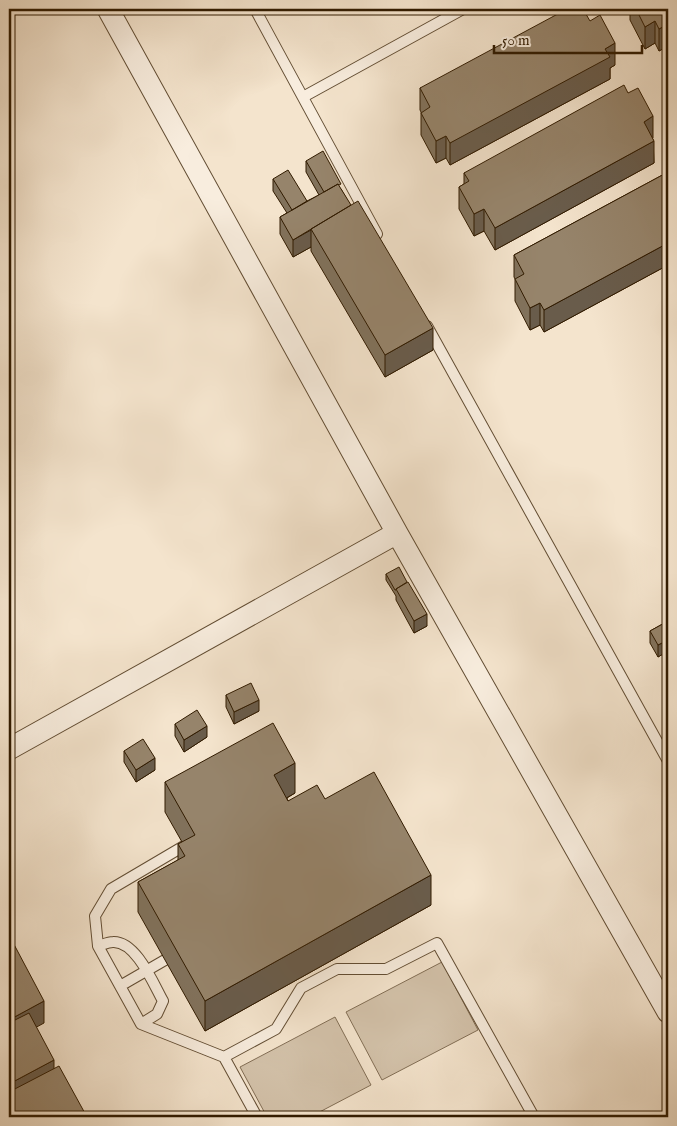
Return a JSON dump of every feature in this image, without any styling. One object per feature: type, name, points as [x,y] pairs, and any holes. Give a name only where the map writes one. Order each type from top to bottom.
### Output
[{"type":"street","points":[[108,9],[398,533],[668,1012]]},
{"type":"street","points":[[9,749],[398,533]]},
{"type":"lane","points":[[255,9],[382,243]]},
{"type":"lane","points":[[303,97],[463,9]]},
{"type":"lane","points":[[423,320],[668,761]]},
{"type":"lane","points":[[184,846],[111,890],[95,916],[98,946],[142,1024],[224,1058],[257,1117]]},
{"type":"lane","points":[[98,946],[113,942],[123,944],[137,955],[162,1001],[157,1014],[142,1024]]},
{"type":"lane","points":[[224,1058],[276,1029],[301,988],[336,969],[386,969],[437,944],[534,1117]]},
{"type":"lane","points":[[120,986],[165,960]]},
{"type":"shaded area","points":[[442,962],[478,1030],[382,1080],[346,1012]]},
{"type":"shaded area","points":[[335,1017],[371,1085],[310,1117],[267,1117],[240,1067]]},
{"type":"building","points":[[567,9],[583,9],[590,21],[600,15],[615,43],[605,49],[610,57],[450,143],[446,136],[436,141],[421,113],[430,107],[420,88]]},
{"type":"building","points":[[636,9],[668,9],[668,24],[659,29],[655,21],[645,27]]},
{"type":"building","points":[[624,85],[628,93],[638,88],[653,116],[644,122],[654,141],[495,228],[484,209],[474,214],[459,187],[469,181],[464,173]]},
{"type":"building","points":[[323,151],[341,184],[324,192],[306,161]]},
{"type":"building","points":[[288,170],[307,201],[292,210],[273,179]]},
{"type":"building","points":[[668,172],[668,243],[544,310],[540,303],[530,308],[515,279],[524,274],[514,255]]},
{"type":"building","points":[[338,184],[351,205],[293,240],[280,217]]},
{"type":"building","points":[[358,201],[433,328],[385,355],[311,229]]},
{"type":"building","points":[[399,567],[407,582],[395,590],[386,574]]},
{"type":"building","points":[[408,582],[427,614],[414,621],[396,589]]},
{"type":"building","points":[[668,621],[668,640],[658,645],[650,631]]},
{"type":"building","points":[[251,683],[259,700],[234,712],[226,695]]},
{"type":"building","points":[[197,710],[207,726],[184,740],[175,724]]},
{"type":"building","points":[[273,723],[295,763],[274,775],[288,801],[317,785],[325,799],[374,772],[431,875],[205,1001],[138,882],[185,856],[178,844],[195,835],[165,782]]},
{"type":"building","points":[[143,739],[155,758],[136,770],[124,751]]},
{"type":"building","points":[[9,935],[44,1001],[9,1020]]},
{"type":"building","points":[[29,1013],[54,1060],[9,1084],[9,1023]]},
{"type":"building","points":[[59,1066],[87,1117],[9,1117],[9,1092]]}]
